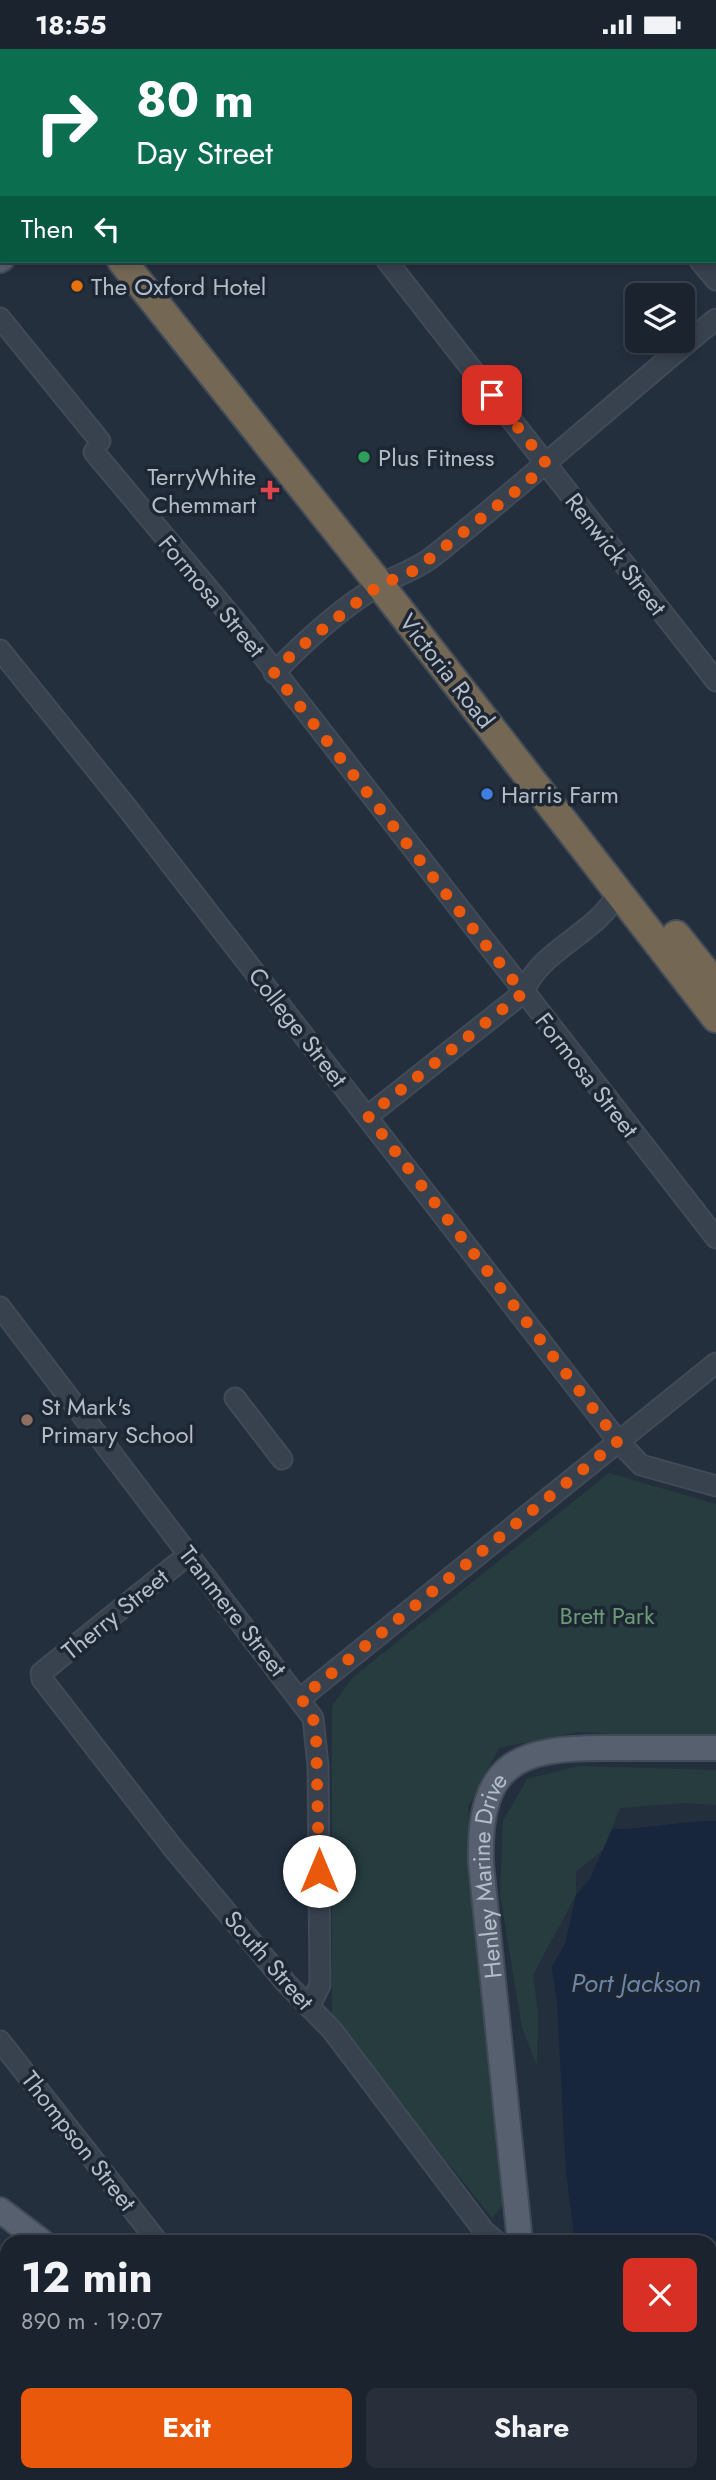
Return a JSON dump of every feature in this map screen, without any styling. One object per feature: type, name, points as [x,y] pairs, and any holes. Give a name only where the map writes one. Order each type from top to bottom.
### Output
[{"type":"highway","name":"Victoria Road","points":[[124,263],[388,581],[716,985]]},
{"type":"highway","name":"Victoria Road","points":[[147,263],[716,1018]]},
{"type":"main road","name":"Henley Marine Drive","points":[[519,2235],[481,1864],[480,1833],[487,1800],[500,1777],[513,1763],[531,1753],[590,1747],[716,1748]]},
{"type":"main road","points":[[0,2210],[33,2235]]},
{"type":"street","name":"Renwick Street","points":[[389,263],[716,681]]},
{"type":"street","points":[[702,263],[716,280]]},
{"type":"street","name":"Formosa Street","points":[[0,318],[97,447],[716,1238]]},
{"type":"street","points":[[274,673],[294,652],[388,581],[418,568],[530,480],[545,462],[716,320]]},
{"type":"street","name":"College Street","points":[[0,650],[368,1116],[618,1441],[641,1465],[716,1486]]},
{"type":"street","points":[[368,1116],[523,993],[530,975],[611,909],[619,891]]},
{"type":"street","name":"Tranmere Street","points":[[0,1307],[188,1555],[301,1698],[313,1718],[318,1765],[320,1985],[309,2007]]},
{"type":"street","points":[[301,1698],[716,1363]]},
{"type":"street","points":[[235,1398],[282,1459]]},
{"type":"street","name":"Therry Street","points":[[41,1676],[188,1555]]},
{"type":"street","name":"South Street","points":[[41,1676],[173,1848],[309,2007],[332,2030],[489,2235]]},
{"type":"street","name":"Thompson Street","points":[[0,2041],[152,2235]]},
{"type":"green space","name":"Brett Park","points":[[609,1473],[716,1504],[716,1740],[579,1732],[499,1748],[468,1807],[503,2205],[492,2218],[332,2018],[332,1706],[353,1677]]},
{"type":"green space","points":[[579,1766],[716,1770],[716,1805],[686,1803],[620,1808],[605,1848],[576,1872],[576,1895],[533,1975],[538,2011],[537,2066],[522,2028],[500,1894],[503,1821],[527,1779]]},
{"type":"water","name":"Port Jackson","points":[[716,1821],[716,2235],[574,2235],[566,2173],[557,2004],[552,1967],[565,1944],[576,1895],[590,1879],[612,1829]]},
{"type":"place","name":"The Oxford Hotel","points":[[77,286]]},
{"type":"place","name":"Plus Fitness","points":[[364,457]]},
{"type":"place","name":"TerryWhite Chemmart","points":[[270,490]]},
{"type":"place","name":"Harris Farm","points":[[487,794]]},
{"type":"place","name":"St Mark's Primary School","points":[[27,1420]]},
{"type":"route","points":[[319,1871],[316,1734],[313,1718],[301,1698],[618,1441],[368,1116],[523,993],[274,673],[294,652],[380,585],[418,568],[530,480],[545,462],[492,395]]}]
